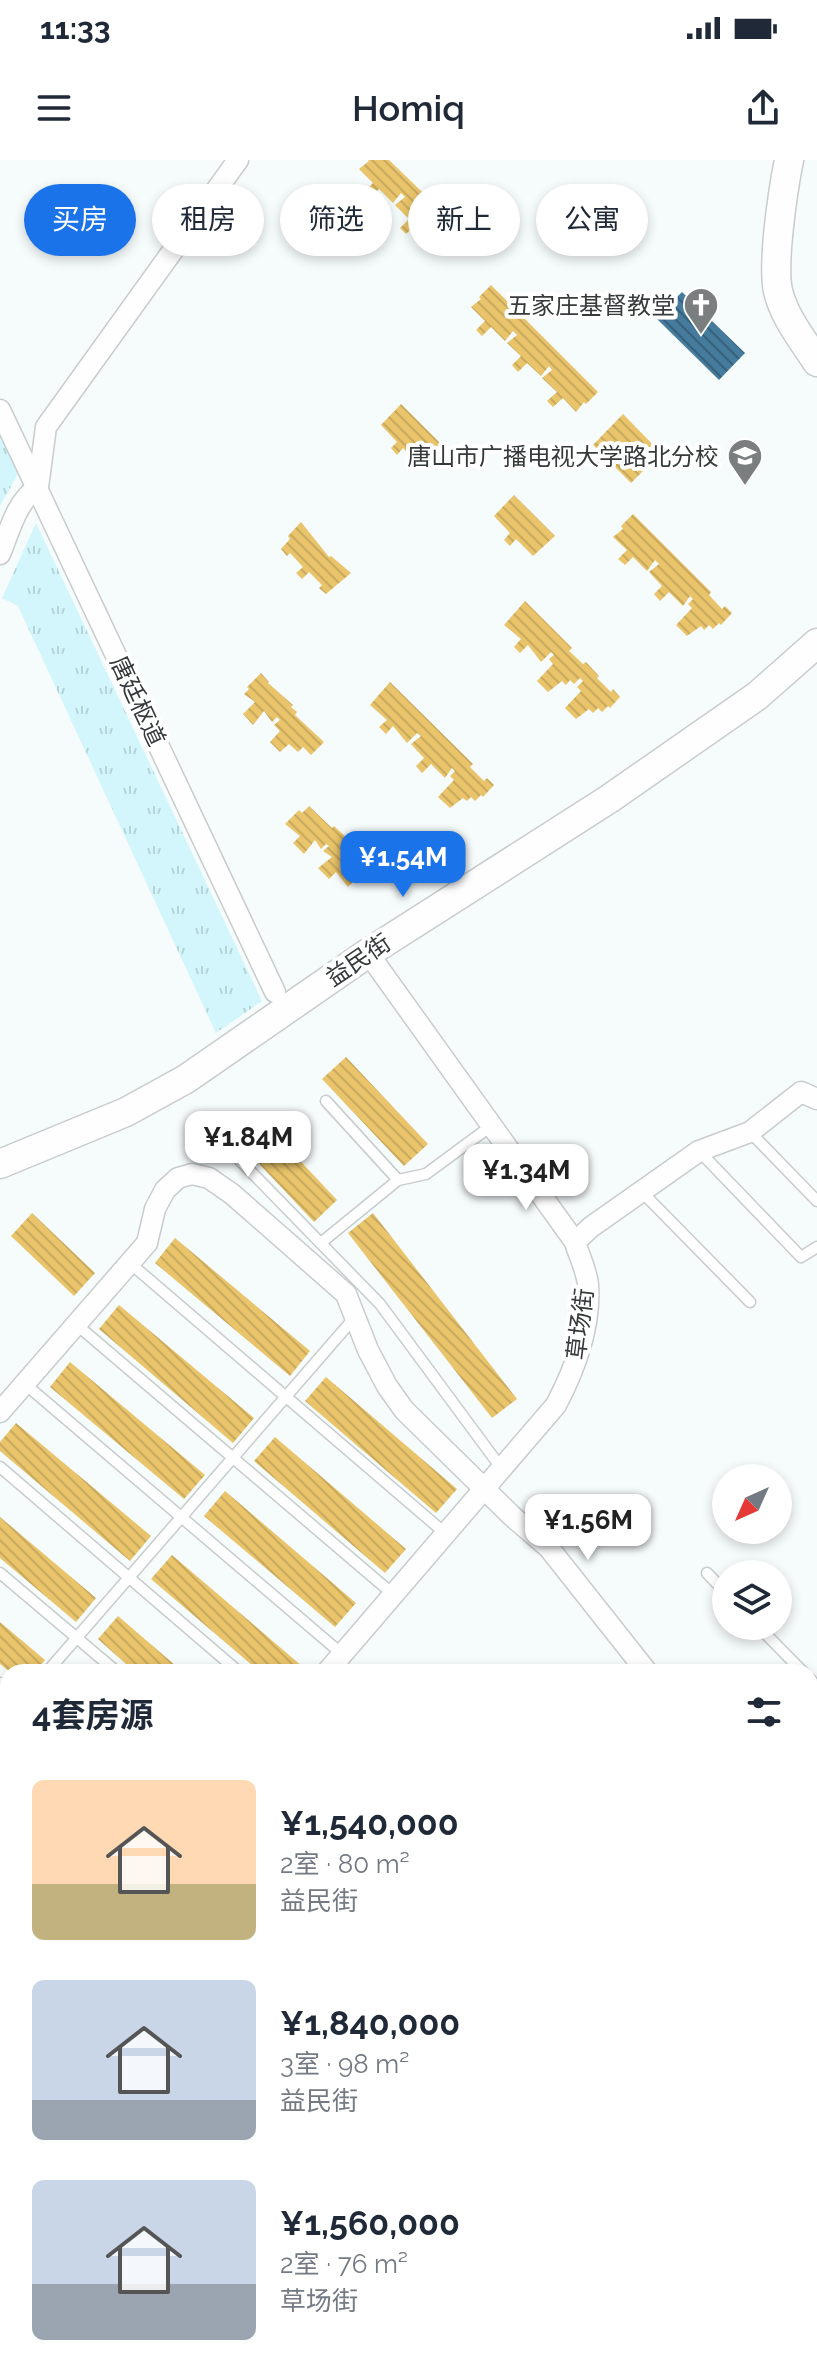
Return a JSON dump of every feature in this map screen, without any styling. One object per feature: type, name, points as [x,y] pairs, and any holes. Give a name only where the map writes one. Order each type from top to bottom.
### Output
[{"type":"street","points":[[0,554],[19,507],[26,495],[38,487],[46,427],[238,160]]},
{"type":"street","points":[[789,160],[776,271],[778,292],[787,314],[817,362]]},
{"type":"street","name":"唐廷枢道","points":[[0,410],[275,992]]},
{"type":"street","name":"益民街","points":[[0,1164],[162,1095],[368,953],[609,799],[757,696],[817,643]]},
{"type":"street","name":"草场街","points":[[334,1664],[556,1405],[575,1368],[585,1321],[588,1284],[575,1242],[368,953]]},
{"type":"street","points":[[575,1242],[591,1227],[699,1151],[750,1132],[801,1092],[817,1099]]},
{"type":"street","points":[[0,1412],[147,1243],[155,1209],[165,1190],[178,1178],[192,1174],[209,1178],[232,1194],[346,1294],[368,1350],[404,1410],[549,1548],[641,1664]]},
{"type":"lane","points":[[326,1101],[398,1180]]},
{"type":"lane","points":[[322,1242],[398,1180],[426,1174],[491,1126]]},
{"type":"lane","points":[[750,1132],[817,1201]]},
{"type":"lane","points":[[222,1142],[380,1304],[502,1469]]},
{"type":"lane","points":[[699,1151],[801,1257],[817,1247]]},
{"type":"lane","points":[[641,1191],[750,1302]]},
{"type":"lane","points":[[131,1264],[446,1534]]},
{"type":"lane","points":[[54,1664],[356,1316]]},
{"type":"lane","points":[[77,1325],[394,1595]]},
{"type":"lane","points":[[25,1384],[342,1654]]},
{"type":"lane","points":[[0,1467],[230,1664]]},
{"type":"lane","points":[[0,1573],[108,1664]]},
{"type":"lane","points":[[707,1573],[712,1578]]},
{"type":"lane","points":[[772,1640],[795,1664]]},
{"type":"green space","points":[[0,436],[21,468],[0,506]]},
{"type":"green space","points":[[36,523],[262,1001],[216,1033],[18,606],[2,598]]},
{"type":"building: 住宅","points":[[389,160],[414,184],[408,184],[408,218],[395,205],[405,197],[401,193],[392,202],[392,184],[372,184],[359,169],[369,161]]},
{"type":"building: 住宅","points":[[408,220],[408,232],[406,234],[400,228]]},
{"type":"building: 住宅","points":[[491,285],[598,392],[576,412],[563,398],[553,407],[547,401],[557,392],[542,378],[552,370],[549,366],[541,376],[527,363],[518,372],[512,365],[521,356],[507,343],[517,335],[513,331],[505,341],[491,327],[482,336],[476,330],[485,321],[471,307]]},
{"type":"building: 住宅","points":[[401,404],[441,444],[420,465],[403,448],[397,455],[391,448],[397,442],[381,425]]},
{"type":"building: 住宅","points":[[623,414],[661,453],[631,483],[593,445]]},
{"type":"building: 住宅","points":[[514,495],[555,536],[533,556],[516,539],[510,546],[504,540],[510,533],[494,516]]},
{"type":"building: 住宅","points":[[633,514],[711,592],[709,595],[722,609],[725,606],[732,613],[721,625],[719,623],[713,629],[709,625],[704,630],[701,626],[687,636],[676,625],[692,608],[688,604],[693,599],[690,596],[683,606],[669,592],[660,601],[654,594],[662,586],[649,572],[659,564],[655,560],[647,571],[633,557],[625,565],[618,559],[627,550],[613,537]]},
{"type":"building: 住宅","points":[[301,522],[329,557],[351,573],[326,594],[309,572],[302,579],[296,573],[303,567],[290,553],[287,556],[281,549]]},
{"type":"building: 住宅","points":[[525,601],[572,648],[569,651],[583,664],[586,662],[599,676],[597,678],[620,697],[610,708],[608,706],[602,712],[598,708],[593,713],[589,709],[576,719],[565,708],[581,691],[577,687],[583,681],[580,678],[574,684],[570,680],[566,685],[562,681],[548,692],[537,681],[553,664],[549,659],[554,655],[551,652],[541,662],[528,645],[520,653],[514,647],[521,639],[504,625]]},
{"type":"building: 住宅","points":[[261,673],[293,705],[291,707],[297,712],[295,715],[324,742],[311,755],[303,747],[298,752],[289,744],[280,752],[270,742],[280,731],[274,725],[280,720],[277,717],[272,722],[264,711],[253,725],[243,714],[255,702],[244,694],[249,689],[247,687]]},
{"type":"building: 住宅","points":[[390,682],[473,764],[470,767],[484,781],[487,778],[494,785],[483,797],[481,795],[475,801],[471,797],[467,801],[463,798],[450,808],[438,797],[454,780],[450,776],[455,771],[452,768],[445,778],[431,764],[422,773],[416,766],[424,758],[411,744],[421,736],[417,733],[407,743],[393,726],[386,734],[379,727],[387,720],[370,705]]},
{"type":"building: 住宅","points":[[309,806],[347,838],[344,841],[367,863],[348,887],[336,872],[329,879],[318,868],[332,857],[323,851],[329,846],[326,844],[321,849],[315,840],[304,854],[293,843],[300,836],[285,824],[299,810],[302,813]]},
{"type":"building: 住宅","points":[[346,1057],[428,1144],[404,1166],[322,1079]]},
{"type":"building: 住宅","points":[[255,1113],[337,1200],[314,1222],[232,1135]]},
{"type":"building: 住宅","points":[[32,1213],[95,1273],[74,1296],[11,1236]]},
{"type":"building: 住宅","points":[[373,1213],[517,1399],[492,1418],[348,1233]]},
{"type":"building: 住宅","points":[[175,1238],[310,1351],[290,1376],[155,1263]]},
{"type":"building: 住宅","points":[[119,1305],[254,1418],[233,1443],[99,1329]]},
{"type":"building: 住宅","points":[[70,1362],[205,1475],[184,1499],[50,1387]]},
{"type":"building: 住宅","points":[[326,1377],[457,1489],[436,1513],[305,1401]]},
{"type":"building: 住宅","points":[[16,1423],[151,1536],[130,1561],[0,1451],[0,1442]]},
{"type":"building: 住宅","points":[[275,1437],[406,1549],[385,1573],[254,1461]]},
{"type":"building: 住宅","points":[[225,1491],[356,1603],[335,1627],[204,1516]]},
{"type":"building: 住宅","points":[[0,1517],[96,1598],[76,1622],[0,1558]]},
{"type":"building: 住宅","points":[[172,1555],[299,1664],[251,1664],[151,1579]]},
{"type":"building: 住宅","points":[[118,1616],[174,1664],[126,1664],[98,1639]]},
{"type":"building: 住宅","points":[[0,1622],[45,1660],[42,1664],[0,1664]]},
{"type":"building: 公共","name":"五家庄基督教堂","points":[[682,292],[745,353],[719,380],[656,318]]},
{"type":"place","name":"五家庄基督教堂","points":[[701,336]]},
{"type":"place","name":"唐山市广播电视大学路北分校","points":[[745,487]]}]
